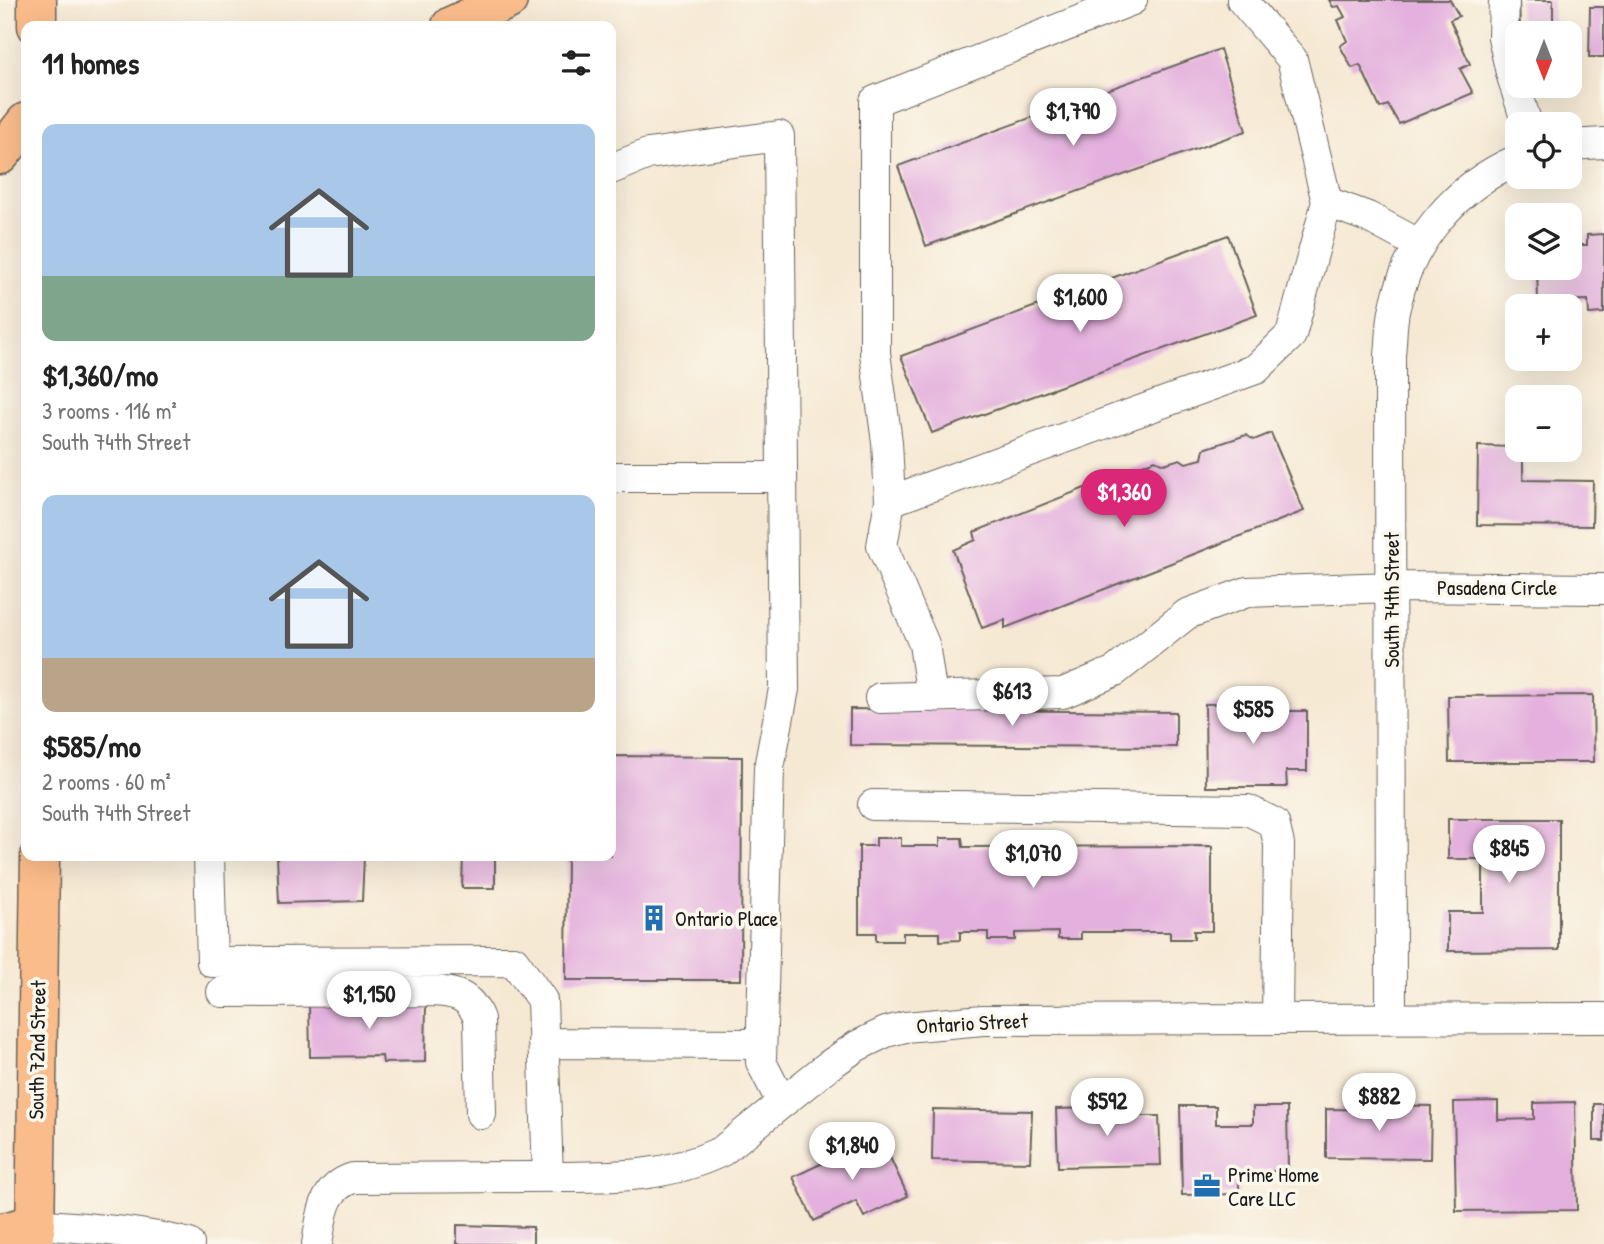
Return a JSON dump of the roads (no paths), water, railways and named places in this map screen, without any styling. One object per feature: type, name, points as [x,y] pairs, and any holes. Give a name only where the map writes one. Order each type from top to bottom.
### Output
[{"type":"main road","points":[[37,0],[37,21]]},
{"type":"main road","points":[[462,21],[508,0]]},
{"type":"main road","points":[[0,155],[21,128]]},
{"type":"main road","name":"South 72nd Street","points":[[24,1234],[40,861]]},
{"type":"street","points":[[932,697],[924,644],[881,546],[890,501],[887,442],[875,353],[875,102],[1132,0]]},
{"type":"street","points":[[890,501],[1256,369],[1291,335],[1327,202],[1292,59],[1242,0]]},
{"type":"street","points":[[1504,0],[1503,37],[1523,112]]},
{"type":"street","points":[[616,167],[648,154],[779,136],[784,689],[769,768],[761,1062],[782,1104]]},
{"type":"street","points":[[1582,144],[1604,143]]},
{"type":"street","name":"South 74th Street","points":[[1391,1018],[1390,355],[1394,308],[1406,272],[1440,216],[1484,177],[1505,166]]},
{"type":"street","points":[[1327,202],[1368,217],[1420,245]]},
{"type":"street","points":[[616,477],[782,477]]},
{"type":"street","name":"Pasadena Circle","points":[[880,698],[1063,693],[1115,671],[1186,614],[1247,592],[1391,587],[1604,589]]},
{"type":"street","points":[[873,805],[1248,810],[1274,823],[1279,844],[1278,1018]]},
{"type":"street","points":[[209,861],[212,962],[514,961],[542,1000],[548,1177]]},
{"type":"street","points":[[222,992],[432,991],[449,992],[463,997],[474,1007],[479,1018],[481,1114]]},
{"type":"street","name":"Ontario Street","points":[[317,1244],[327,1195],[343,1181],[354,1178],[628,1176],[676,1169],[722,1151],[857,1046],[886,1032],[915,1025],[983,1020],[1604,1018]]},
{"type":"street","points":[[544,1043],[761,1044]]},
{"type":"street","points":[[24,1234],[111,1230],[163,1237],[189,1244]]},
{"type":"place","name":"Ontario Place","points":[[654,918]]},
{"type":"place","name":"Prime Home Care LLC","points":[[1207,1186]]}]
